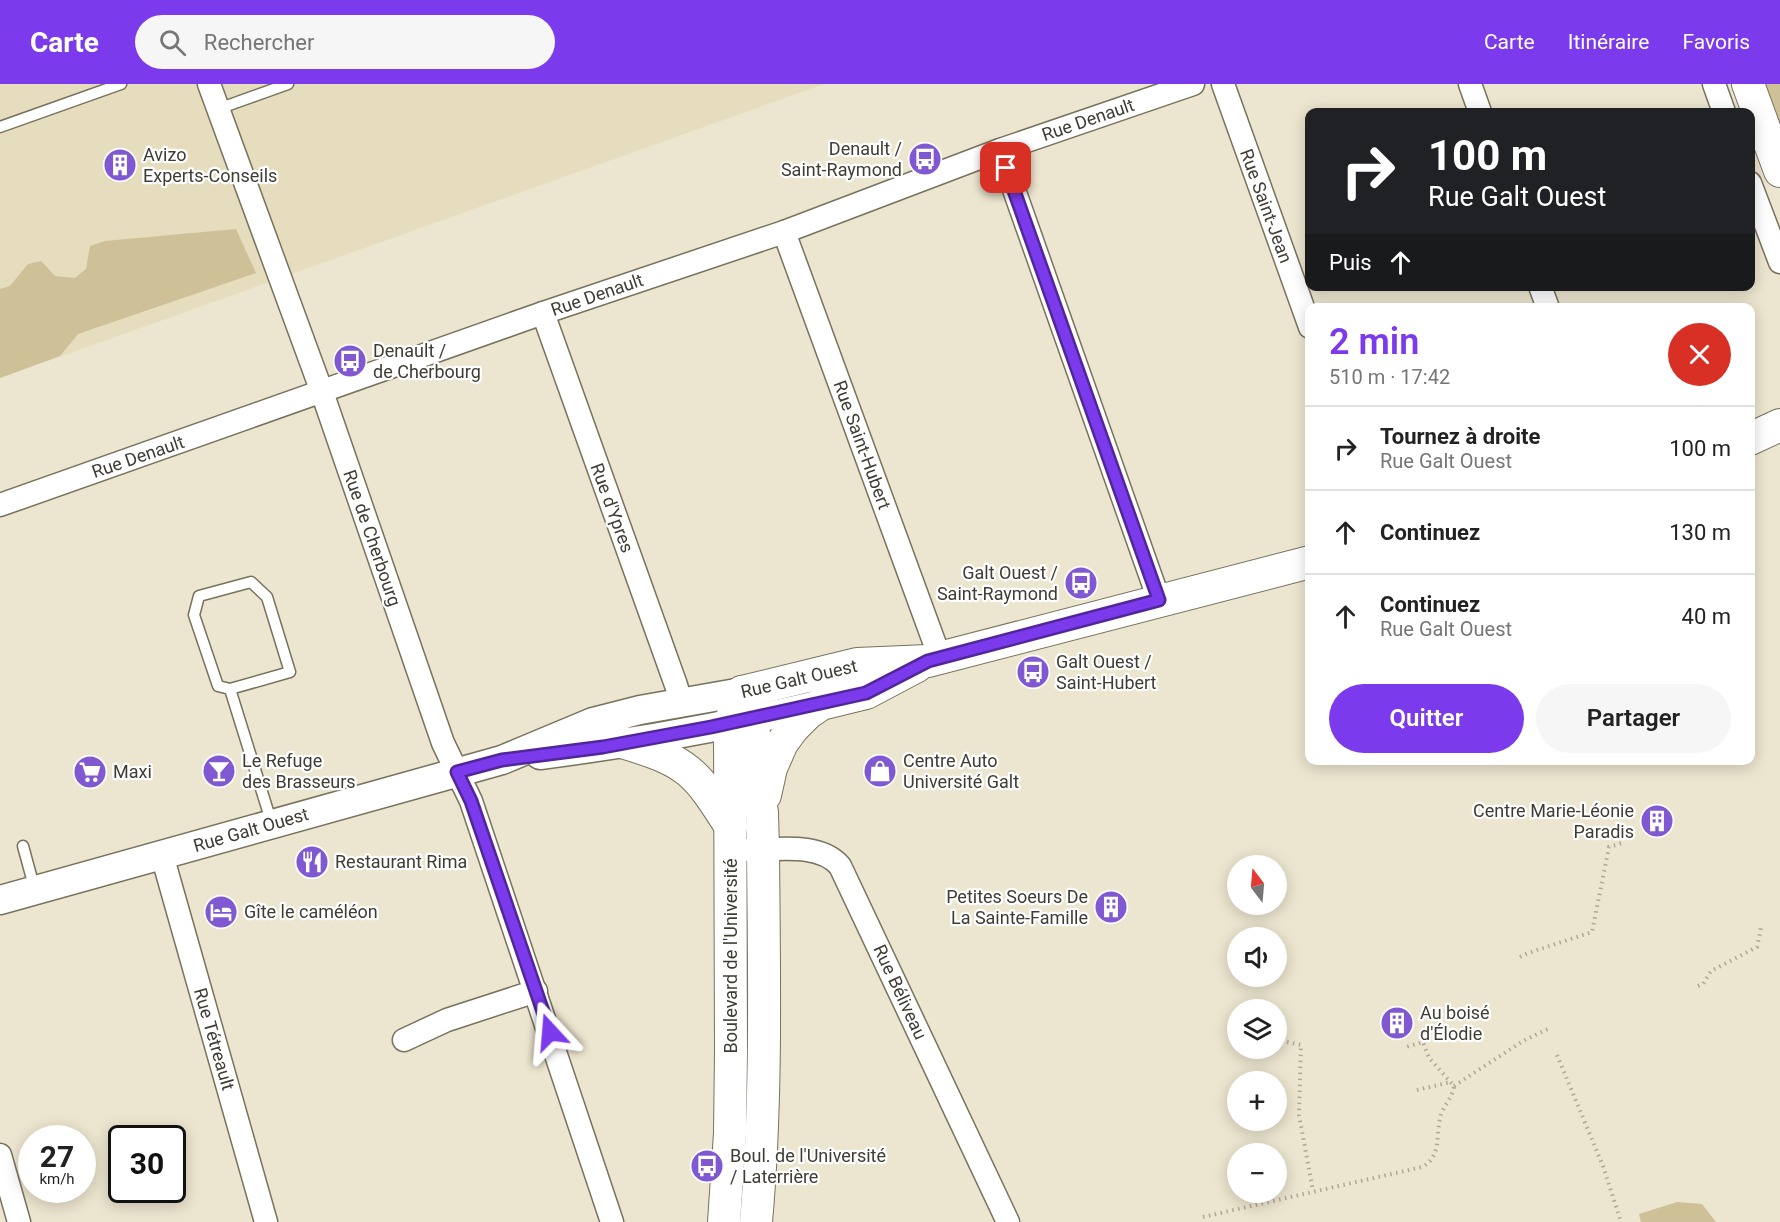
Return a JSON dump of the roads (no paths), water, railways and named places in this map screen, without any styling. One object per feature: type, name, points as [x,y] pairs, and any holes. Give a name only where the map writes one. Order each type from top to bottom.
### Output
[{"type":"main road","points":[[1748,84],[1780,171]]},
{"type":"main road","points":[[1755,437],[1780,425]]},
{"type":"main road","points":[[1755,451],[1780,445]]},
{"type":"main road","name":"Rue Galt Ouest","points":[[742,711],[857,664],[934,659],[1305,563]]},
{"type":"main road","points":[[762,813],[771,768],[782,743],[793,728],[821,704],[866,693],[934,659]]},
{"type":"main road","points":[[742,711],[756,771],[762,813]]},
{"type":"main road","name":"Boulevard de l'Université","points":[[724,1222],[729,1133],[731,839],[742,711]]},
{"type":"main road","points":[[625,743],[671,759],[694,775],[708,790],[731,839]]},
{"type":"main road","name":"Boulevard de l'Université","points":[[756,1222],[763,1102],[762,813]]},
{"type":"street","name":"Rue de Cherbourg","points":[[208,84],[322,392],[443,744],[471,801],[612,1222]]},
{"type":"street","name":"Rue Denault","points":[[0,505],[543,313],[784,232],[1000,150],[1193,84]]},
{"type":"street","name":"Rue Saint-Jean","points":[[1223,84],[1305,313]]},
{"type":"street","points":[[1470,84],[1479,108]]},
{"type":"street","points":[[1714,84],[1723,108]]},
{"type":"street","points":[[1000,150],[1159,600]]},
{"type":"street","points":[[1755,196],[1780,262]]},
{"type":"street","name":"Rue Saint-Hubert","points":[[784,232],[934,659]]},
{"type":"street","name":"Rue d'Ypres","points":[[543,313],[681,702]]},
{"type":"street","name":"Rue Galt Ouest","points":[[502,760],[593,722],[681,702],[742,711]]},
{"type":"street","name":"Rue Galt Ouest","points":[[0,900],[502,760],[625,743],[742,711],[821,704]]},
{"type":"street","name":"Rue Béliveau","points":[[731,839],[763,850],[817,851],[832,857],[840,866],[1008,1222]]},
{"type":"street","name":"Rue Tétreault","points":[[162,855],[266,1222]]},
{"type":"street","points":[[404,1040],[447,1020],[536,991]]},
{"type":"street","points":[[0,1155],[19,1222]]},
{"type":"lane","points":[[0,127],[121,84]]},
{"type":"lane","points":[[218,109],[288,84]]},
{"type":"lane","points":[[251,582],[267,597],[290,672],[230,689],[218,686],[194,615],[199,596],[251,582]]},
{"type":"lane","points":[[230,689],[272,825]]},
{"type":"lane","points":[[23,846],[35,891]]},
{"type":"place","name":"Denault / Saint-Raymond","points":[[925,159]]},
{"type":"place","name":"Avizo Experts-Conseils","points":[[120,165]]},
{"type":"place","name":"Denault / de Cherbourg","points":[[350,361]]},
{"type":"place","name":"Galt Ouest / Saint-Raymond","points":[[1081,583]]},
{"type":"place","name":"Galt Ouest / Saint-Hubert","points":[[1033,672]]},
{"type":"place","name":"Le Refuge des Brasseurs","points":[[219,771]]},
{"type":"place","name":"Centre Auto Université Galt","points":[[880,771]]},
{"type":"place","name":"Maxi","points":[[90,772]]},
{"type":"place","name":"Centre Marie-Léonie Paradis","points":[[1657,821]]},
{"type":"place","name":"Restaurant Rima","points":[[312,862]]},
{"type":"place","name":"Petites Soeurs De La Sainte-Famille","points":[[1111,907]]},
{"type":"place","name":"Gîte le caméléon","points":[[221,912]]},
{"type":"place","name":"Au boisé d'Élodie","points":[[1397,1023]]},
{"type":"place","name":"Boul. de l'Université / Laterrière","points":[[707,1166]]}]
